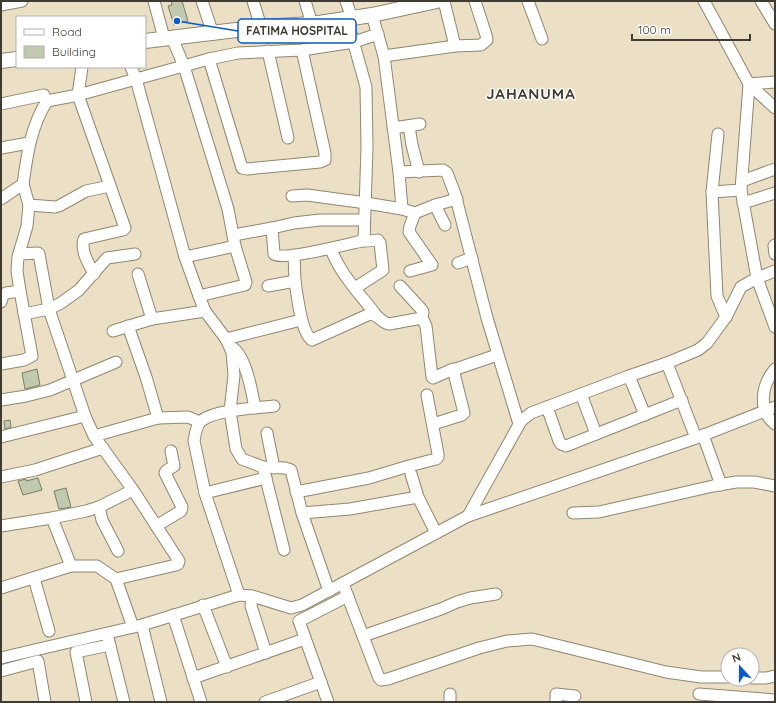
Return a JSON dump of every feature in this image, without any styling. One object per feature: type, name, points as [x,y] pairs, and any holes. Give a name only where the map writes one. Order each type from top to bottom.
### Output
[{"type":"main road","points":[[146,41],[213,34],[261,27],[312,24],[372,16],[437,1]]},
{"type":"main road","points":[[1,61],[16,59]]},
{"type":"street","points":[[1,5],[22,1]]},
{"type":"street","points":[[154,1],[168,38],[184,66],[228,209],[246,284],[199,296]]},
{"type":"street","points":[[202,1],[213,34]]},
{"type":"street","points":[[253,1],[261,27]]},
{"type":"street","points":[[305,1],[312,24]]},
{"type":"street","points":[[346,1],[354,42],[366,87],[367,147],[364,241]]},
{"type":"street","points":[[444,1],[455,46]]},
{"type":"street","points":[[384,56],[455,46],[481,44],[487,40],[475,1]]},
{"type":"street","points":[[528,1],[542,39]]},
{"type":"street","points":[[704,1],[749,84],[775,108]]},
{"type":"street","points":[[761,1],[775,24]]},
{"type":"street","points":[[372,16],[384,56],[399,172],[402,209]]},
{"type":"street","points":[[1,364],[24,360],[32,356],[17,271],[19,254],[28,226],[29,205],[23,184],[29,143],[40,112],[47,102],[209,59],[238,53],[302,50],[354,42],[378,34]]},
{"type":"street","points":[[209,59],[242,168],[247,169],[320,162],[326,157],[302,50]]},
{"type":"street","points":[[268,51],[288,138]]},
{"type":"street","points":[[82,68],[78,95],[125,229],[84,239],[85,255],[94,274]]},
{"type":"street","points":[[131,68],[136,79],[185,257],[205,311],[227,342],[232,352],[234,375],[230,411],[236,449],[242,459],[268,471]]},
{"type":"street","points":[[749,84],[775,82]]},
{"type":"street","points":[[749,84],[742,186],[743,203],[758,278],[775,327]]},
{"type":"street","points":[[1,104],[44,95]]},
{"type":"street","points":[[393,128],[420,124]]},
{"type":"street","points":[[409,126],[419,172]]},
{"type":"street","points":[[718,134],[712,192],[717,296],[726,317]]},
{"type":"street","points":[[1,148],[29,143]]},
{"type":"street","points":[[712,192],[742,186],[775,169]]},
{"type":"street","points":[[399,172],[444,170],[451,182],[457,199],[497,355],[519,424]]},
{"type":"street","points":[[1,199],[23,184]]},
{"type":"street","points":[[29,205],[60,206],[86,191],[110,186]]},
{"type":"street","points":[[743,203],[775,193]]},
{"type":"street","points":[[292,196],[307,195],[366,203],[402,209],[415,213],[435,205],[457,199]]},
{"type":"street","points":[[435,205],[445,225]]},
{"type":"street","points":[[410,271],[432,265],[409,232],[415,213]]},
{"type":"street","points":[[185,257],[272,228],[294,223],[320,220],[364,220]]},
{"type":"street","points":[[272,228],[275,256],[331,249],[364,241],[378,240],[383,270],[355,288]]},
{"type":"street","points":[[775,245],[775,254]]},
{"type":"street","points":[[331,249],[335,259],[355,288],[383,322],[389,324],[422,318]]},
{"type":"street","points":[[19,254],[39,254],[49,309],[72,381],[94,436],[133,490],[178,559],[178,564],[116,579]]},
{"type":"street","points":[[24,314],[49,309],[61,303],[80,290],[107,258],[135,254]]},
{"type":"street","points":[[294,254],[295,281],[302,320],[308,336],[312,340],[367,315],[376,315]]},
{"type":"street","points":[[458,263],[472,258]]},
{"type":"street","points":[[468,516],[520,421],[531,413],[667,363],[698,350],[707,343],[726,317],[741,287],[775,271]]},
{"type":"street","points":[[138,274],[152,318]]},
{"type":"street","points":[[268,286],[295,281]]},
{"type":"street","points":[[400,286],[423,312],[422,318],[426,326],[432,378],[452,369],[453,370],[497,355]]},
{"type":"street","points":[[1,302],[1,298],[6,293],[20,292]]},
{"type":"street","points":[[113,331],[152,318],[205,311]]},
{"type":"street","points":[[227,342],[302,320]]},
{"type":"street","points":[[128,326],[146,377],[158,418]]},
{"type":"street","points":[[227,342],[240,356],[249,380],[255,408]]},
{"type":"street","points":[[1,400],[50,390],[116,362]]},
{"type":"street","points":[[667,363],[682,400],[700,436],[721,485]]},
{"type":"street","points":[[775,369],[769,376],[764,387],[763,399],[770,409],[775,424]]},
{"type":"street","points":[[433,424],[464,415],[453,370]]},
{"type":"street","points":[[629,376],[645,415]]},
{"type":"street","points":[[581,394],[596,434]]},
{"type":"street","points":[[296,492],[369,478],[436,459],[438,454],[427,395]]},
{"type":"street","points":[[547,407],[559,441],[566,446],[682,400]]},
{"type":"street","points":[[240,595],[206,493],[194,441],[195,434],[200,422],[207,418],[230,411],[274,406]]},
{"type":"street","points":[[1,658],[137,626],[240,595],[252,596],[291,608],[302,605],[468,516],[700,436],[770,409]]},
{"type":"street","points":[[1,437],[85,416]]},
{"type":"street","points":[[94,436],[158,418],[188,416],[200,422]]},
{"type":"street","points":[[267,433],[268,471],[284,550]]},
{"type":"street","points":[[1,477],[35,470],[103,448]]},
{"type":"street","points":[[156,526],[181,511],[182,507],[165,473],[174,466],[171,451]]},
{"type":"street","points":[[206,493],[268,471],[288,468],[291,470],[302,514],[329,591]]},
{"type":"street","points":[[411,474],[418,497],[436,533]]},
{"type":"street","points":[[573,513],[599,512],[736,482],[754,482],[775,486]]},
{"type":"street","points":[[1,526],[52,518],[99,507],[133,490]]},
{"type":"street","points":[[302,514],[418,497]]},
{"type":"street","points":[[99,507],[102,520],[118,551]]},
{"type":"street","points":[[52,518],[71,566]]},
{"type":"street","points":[[2,586],[34,578],[71,566],[97,566],[116,579],[137,626],[161,702]]},
{"type":"street","points":[[34,578],[49,631]]},
{"type":"street","points":[[343,584],[379,678],[384,680],[479,648],[507,642],[532,640],[666,672],[701,677],[720,677]]},
{"type":"street","points":[[363,636],[441,609],[456,602],[496,594]]},
{"type":"street","points":[[252,596],[251,606],[266,653]]},
{"type":"street","points":[[328,702],[300,620],[348,596]]},
{"type":"street","points":[[203,605],[226,667]]},
{"type":"street","points":[[173,615],[201,702]]},
{"type":"street","points":[[107,633],[124,702]]},
{"type":"street","points":[[193,678],[306,639]]},
{"type":"street","points":[[86,702],[76,652],[110,645]]},
{"type":"street","points":[[1,671],[38,661],[45,702]]},
{"type":"street","points":[[760,678],[775,676]]},
{"type":"street","points":[[701,677],[699,698],[775,700]]},
{"type":"street","points":[[265,702],[321,682]]},
{"type":"street","points":[[556,702],[556,694],[575,696]]},
{"type":"building","points":[[171,1],[182,1],[188,21],[174,25],[168,6],[172,5]]},
{"type":"building","points":[[37,369],[40,385],[25,389],[22,373]]},
{"type":"building","points":[[10,420],[11,427],[5,429],[4,421]]},
{"type":"building","points":[[38,478],[42,490],[23,495],[18,481]]},
{"type":"building","points":[[66,488],[71,507],[59,509],[54,491]]},
{"type":"place","name":"FATIMA HOSPITAL","points":[[177,21]]},
{"type":"district","name":"JAHANUMA","points":[[531,93]]}]
